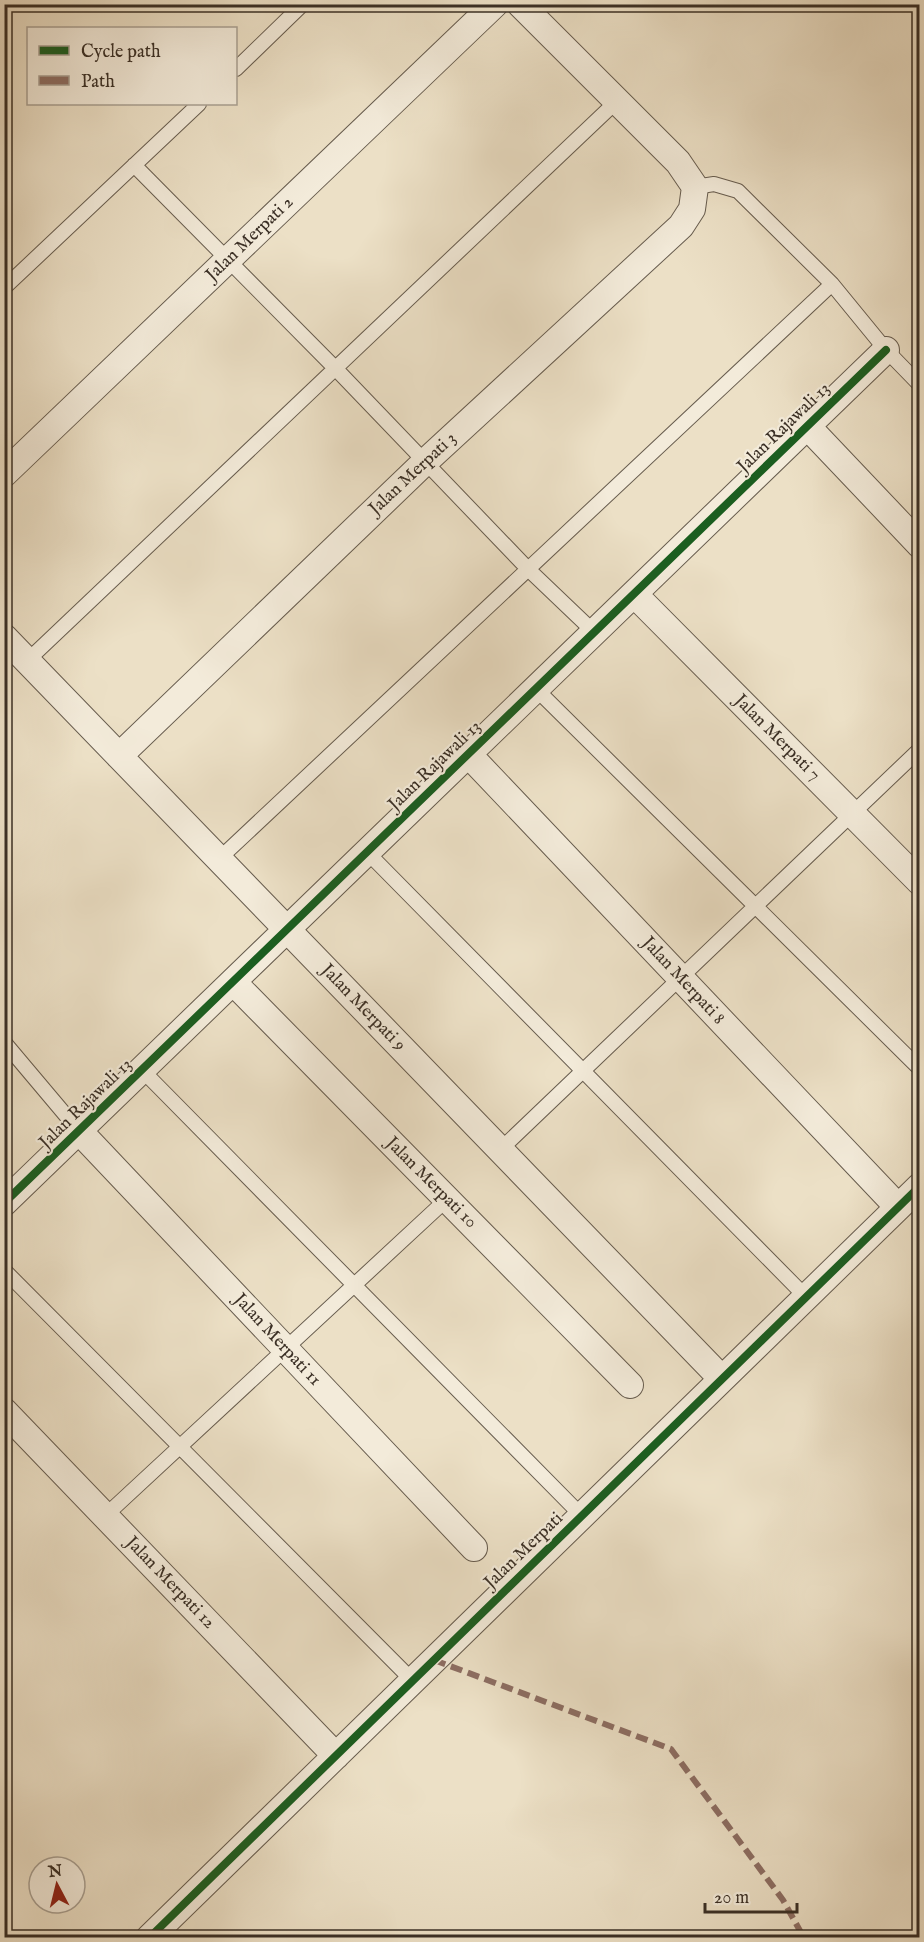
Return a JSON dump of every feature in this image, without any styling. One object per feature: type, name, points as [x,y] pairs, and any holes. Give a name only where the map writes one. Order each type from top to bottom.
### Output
[{"type":"street","name":"Jalan Merpati 2","points":[[4,474],[495,4]]},
{"type":"street","points":[[520,4],[678,162],[695,187]]},
{"type":"street","name":"Jalan Merpati 3","points":[[119,756],[426,461],[681,226],[692,209],[695,187]]},
{"type":"street","name":"Jalan Rajawali 13","points":[[4,1203],[886,350]]},
{"type":"street","points":[[807,426],[920,545]]},
{"type":"street","name":"Jalan Merpati 7","points":[[634,594],[920,882]]},
{"type":"street","name":"Jalan Merpati 9","points":[[4,637],[722,1379]]},
{"type":"street","name":"Jalan Merpati 8","points":[[468,754],[898,1207]]},
{"type":"street","name":"Jalan Merpati 10","points":[[233,982],[630,1384]]},
{"type":"street","name":"Jalan Merpati 11","points":[[79,1131],[474,1548]]},
{"type":"street","name":"Jalan Merpati","points":[[149,1938],[920,1186]]},
{"type":"street","name":"Jalan Merpati 12","points":[[4,1411],[336,1756]]},
{"type":"lane","points":[[237,68],[303,4]]},
{"type":"lane","points":[[27,661],[617,101]]},
{"type":"lane","points":[[4,288],[198,105]]},
{"type":"lane","points":[[134,165],[426,461],[528,569],[594,632]]},
{"type":"lane","points":[[695,187],[714,184],[738,191],[832,284],[886,350],[920,385]]},
{"type":"lane","points":[[219,859],[832,284]]},
{"type":"lane","points":[[536,689],[920,1069]]},
{"type":"lane","points":[[500,1150],[920,749]]},
{"type":"lane","points":[[367,852],[806,1297]]},
{"type":"lane","points":[[4,1042],[79,1131]]},
{"type":"lane","points":[[142,1070],[582,1516]]},
{"type":"lane","points":[[105,1516],[447,1199]]},
{"type":"lane","points":[[4,1270],[413,1681]]},
{"type":"marked path","points":[[434,1660],[671,1749],[783,1900],[804,1938]]},
{"type":"cycle path","points":[[4,1203],[886,350]]},
{"type":"cycle path","points":[[149,1938],[920,1186]]}]
